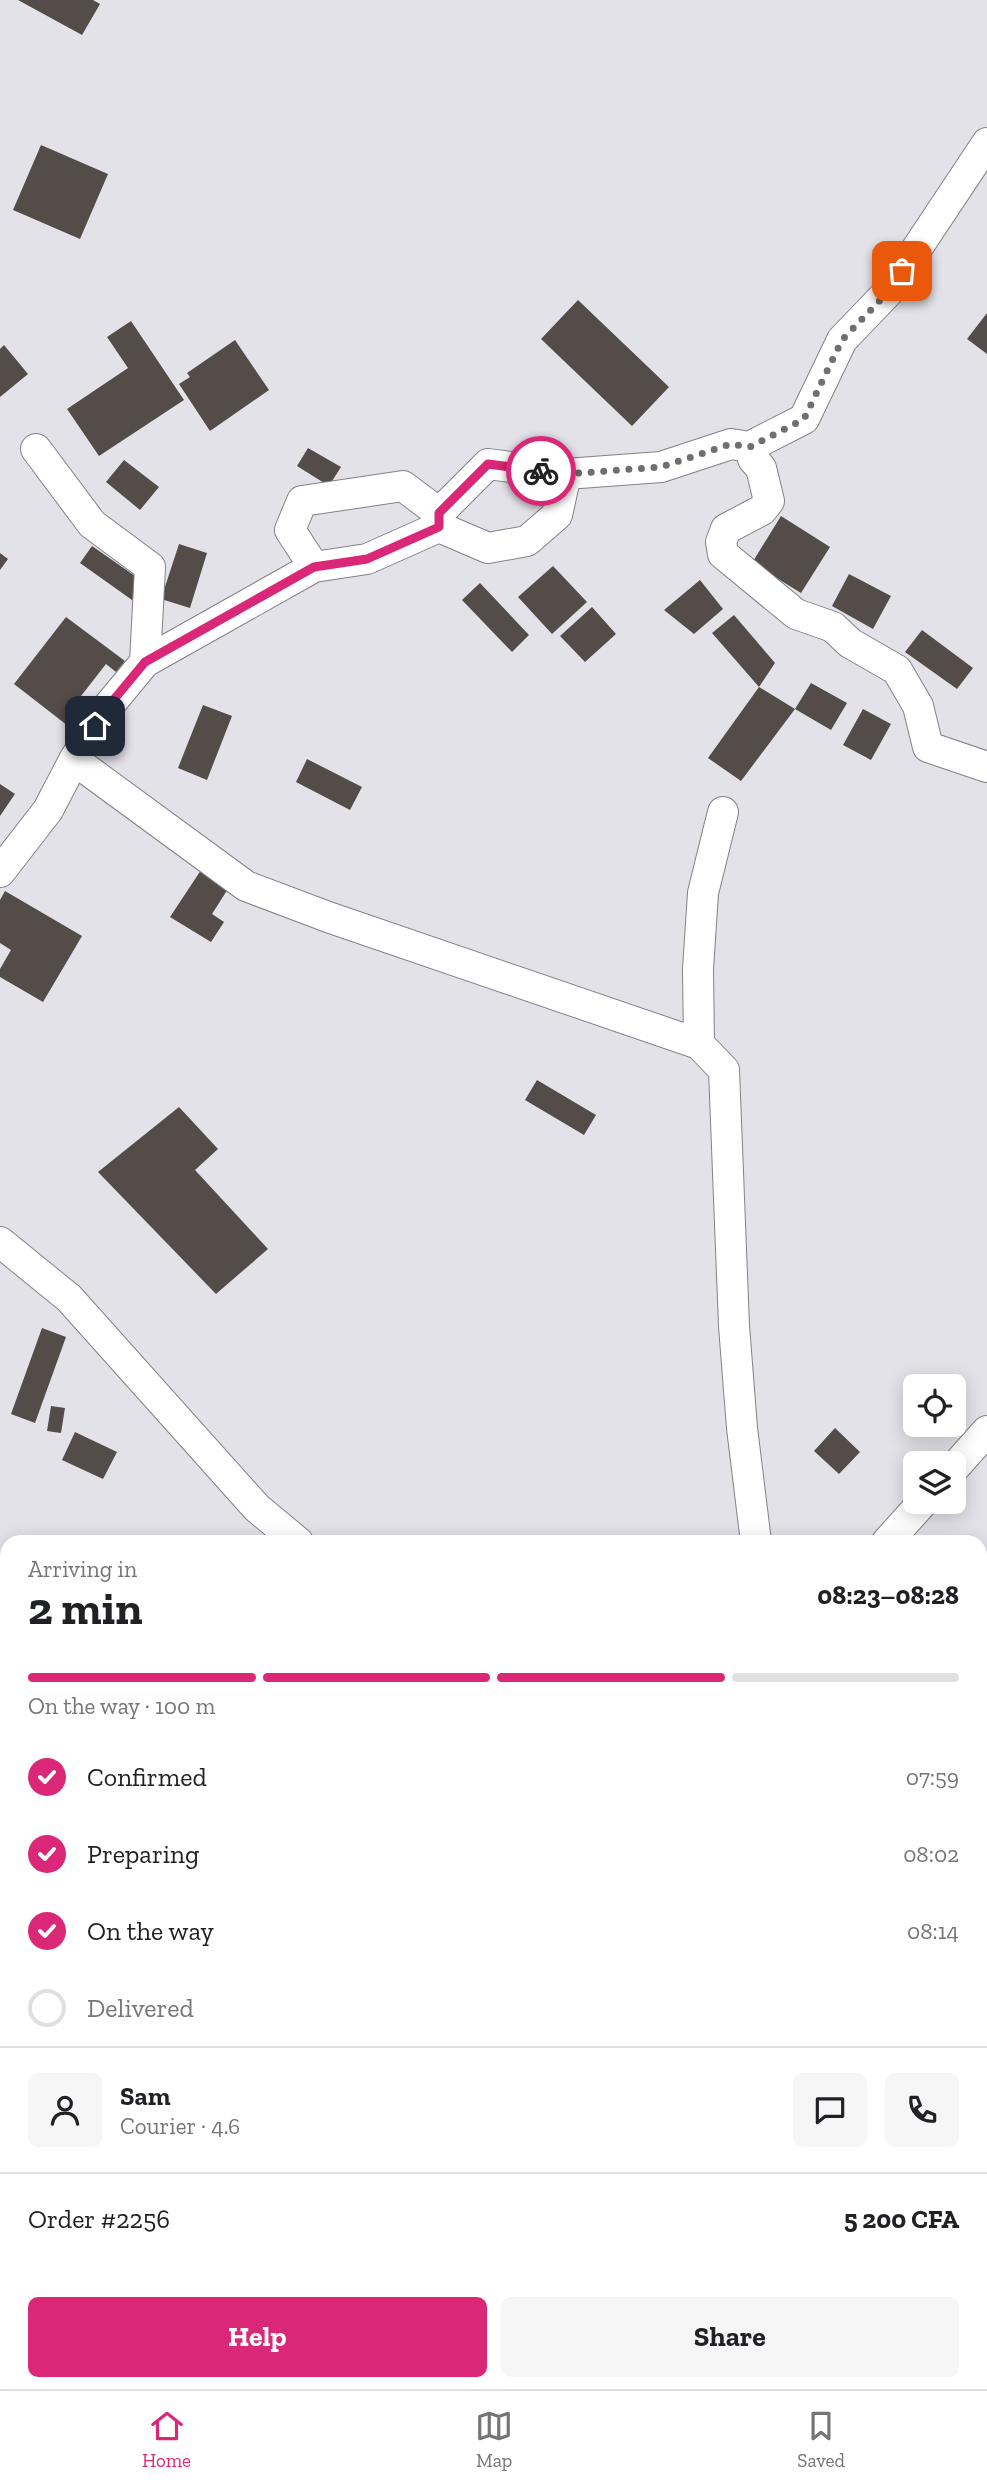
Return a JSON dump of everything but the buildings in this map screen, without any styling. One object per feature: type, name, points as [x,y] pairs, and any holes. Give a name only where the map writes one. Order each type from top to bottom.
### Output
[{"type":"street","points":[[0,872],[48,810],[74,760],[106,709],[145,662],[314,567],[367,559],[439,520],[488,464],[566,474],[661,467],[731,444],[750,447],[804,419],[842,340],[888,292],[987,143]]},
{"type":"street","points":[[750,447],[753,459],[761,468],[769,501],[762,510],[726,529],[721,542],[723,554],[796,614],[833,627],[850,643],[897,670],[918,706],[928,747],[987,767]]},
{"type":"street","points":[[36,449],[93,524],[150,568],[145,662]]},
{"type":"street","points":[[314,567],[290,530],[302,501],[403,486],[439,520],[488,548],[527,541],[557,515],[566,474]]},
{"type":"street","points":[[74,760],[246,886],[328,917],[699,1044],[724,1070],[734,1326],[742,1428],[755,1535]]},
{"type":"street","points":[[699,1044],[698,969],[703,893],[723,812]]},
{"type":"street","points":[[0,1242],[69,1298],[257,1508],[290,1535]]},
{"type":"street","points":[[966,1455],[987,1431]]},
{"type":"street","points":[[893,1535],[912,1514]]},
{"type":"way so far","points":[[541,471],[566,474],[661,467],[731,444],[750,447],[804,419],[842,340],[888,292],[902,271]]},
{"type":"route","points":[[95,726],[145,662],[314,567],[367,559],[439,527],[439,513],[488,464],[541,471]]}]
